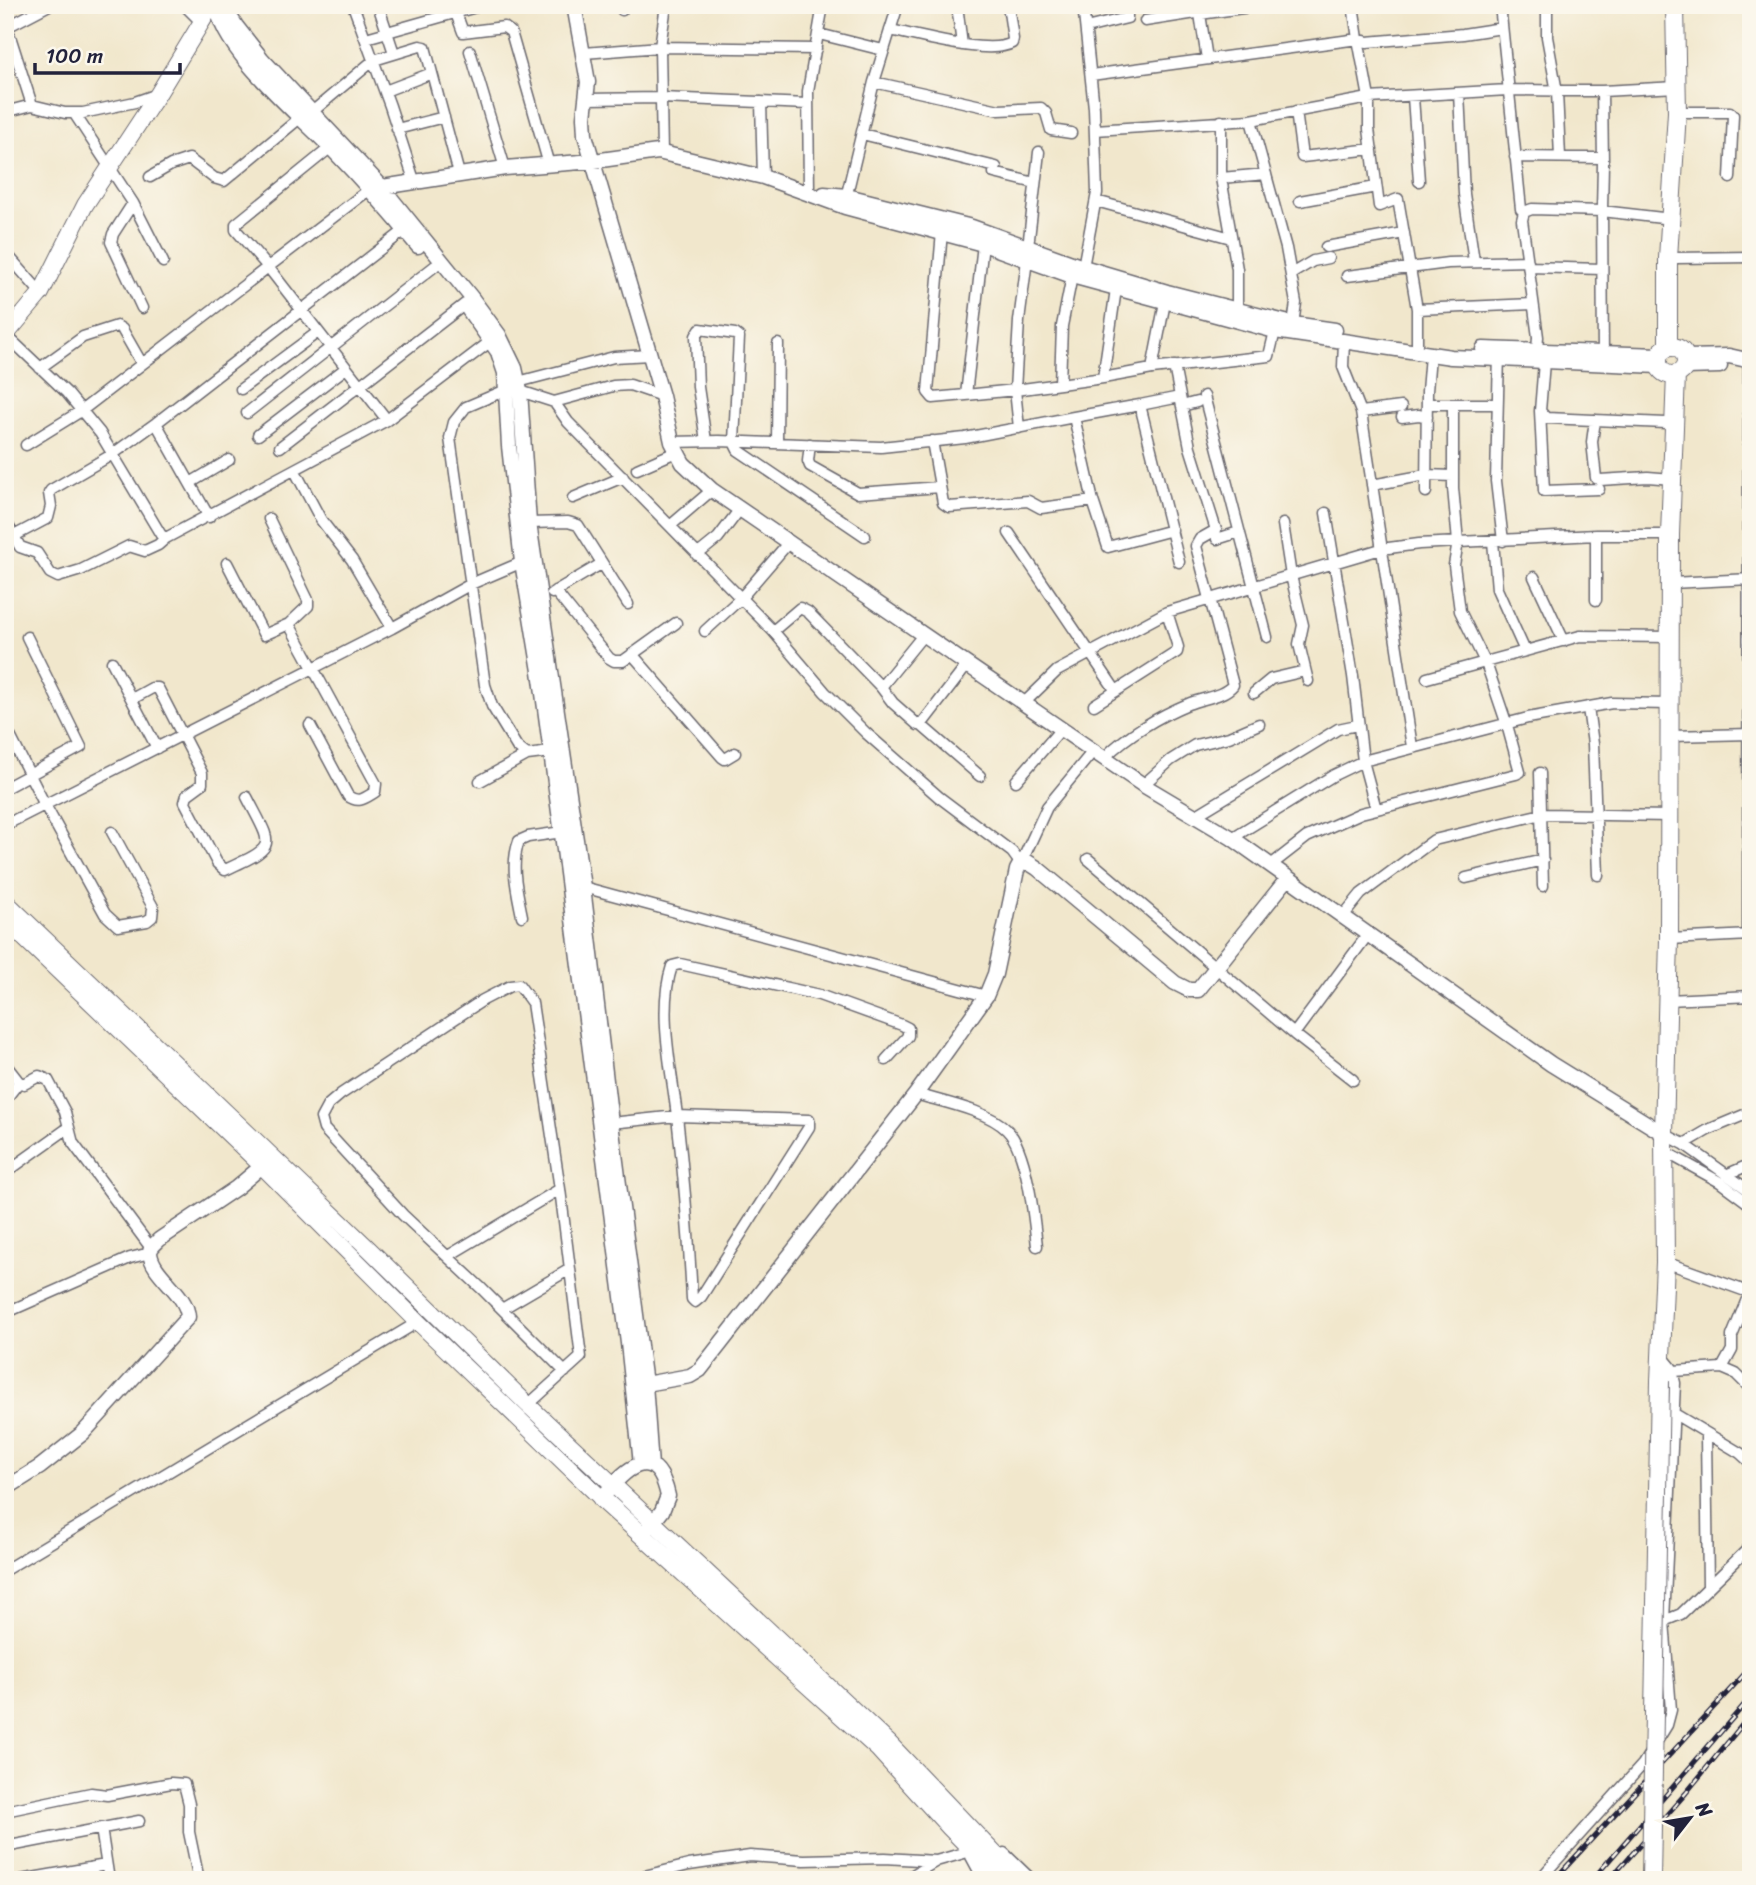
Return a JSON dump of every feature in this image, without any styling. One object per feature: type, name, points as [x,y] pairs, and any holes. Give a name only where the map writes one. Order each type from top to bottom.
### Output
[{"type":"main road","points":[[6,336],[41,293],[85,205],[158,94],[212,5]]},
{"type":"main road","points":[[1650,1880],[1666,1376],[1661,1355],[1665,1262],[1664,1142],[1669,939],[1670,535],[1675,457],[1668,258],[1677,112],[1675,5]]},
{"type":"main road","points":[[1671,219],[1676,258],[1672,361],[1666,423],[1667,458],[1672,479]]},
{"type":"main road","points":[[5,901],[613,1484],[648,1529],[878,1748],[973,1845],[1002,1880]]},
{"type":"main road","points":[[5,920],[262,1166],[418,1322],[602,1499],[648,1529]]},
{"type":"main road","points":[[991,1868],[1020,1880]]},
{"type":"street","points":[[32,105],[6,27],[49,5]]},
{"type":"street","points":[[187,5],[202,21]]},
{"type":"street","points":[[217,5],[220,21],[240,52],[257,72],[307,114],[376,188],[499,335],[515,368],[509,446],[528,559],[551,752],[646,1465]]},
{"type":"street","points":[[228,5],[231,18],[245,38],[331,147],[376,188],[405,230],[465,304],[491,341],[514,388],[529,523],[528,559],[541,601],[583,887],[645,1384],[646,1465]]},
{"type":"street","points":[[353,5],[414,180]]},
{"type":"street","points":[[378,5],[394,53]]},
{"type":"street","points":[[366,38],[455,9],[483,5]]},
{"type":"street","points":[[574,5],[588,82],[585,135],[662,396],[674,447],[689,471],[1023,704],[1143,785],[1231,838],[1344,915],[1751,1205]]},
{"type":"street","points":[[662,152],[660,47],[666,5]]},
{"type":"street","points":[[809,192],[808,92],[823,5]]},
{"type":"street","points":[[846,201],[874,82],[898,5]]},
{"type":"street","points":[[957,5],[962,45]]},
{"type":"street","points":[[890,30],[962,45],[1004,48],[1012,44],[1008,5]]},
{"type":"street","points":[[1060,384],[1062,326],[1096,201],[1095,130],[1083,5]]},
{"type":"street","points":[[1086,28],[1127,18],[1127,5]]},
{"type":"street","points":[[1144,21],[1196,11],[1264,5]]},
{"type":"street","points":[[1353,5],[1369,98],[1371,149],[1379,206],[1398,199],[1417,309],[1417,344]]},
{"type":"street","points":[[1500,5],[1515,158],[1521,209],[1524,212],[1522,220],[1540,357],[1544,491],[1599,489]]},
{"type":"street","points":[[1547,5],[1547,37],[1557,92],[1560,157]]},
{"type":"street","points":[[455,9],[463,32],[504,27],[511,32],[549,165]]},
{"type":"street","points":[[1196,11],[1207,59]]},
{"type":"street","points":[[1091,75],[1358,39],[1367,42],[1463,34],[1502,27]]},
{"type":"street","points":[[819,34],[883,50]]},
{"type":"street","points":[[150,177],[189,159],[214,178],[224,181],[229,179],[374,60],[420,46],[425,47],[459,174]]},
{"type":"street","points":[[584,53],[660,47],[816,49]]},
{"type":"street","points":[[470,51],[505,168]]},
{"type":"street","points":[[385,91],[432,73]]},
{"type":"street","points":[[874,82],[999,110],[1041,108],[1046,113],[1051,130],[1071,133]]},
{"type":"street","points":[[1095,130],[1251,120],[1369,98],[1508,90],[1557,92],[1677,87]]},
{"type":"street","points":[[1602,91],[1603,359]]},
{"type":"street","points":[[1459,93],[1464,194],[1474,261]]},
{"type":"street","points":[[5,112],[32,105],[74,113],[135,102],[158,94]]},
{"type":"street","points":[[1413,97],[1419,181]]},
{"type":"street","points":[[586,99],[661,98],[808,104]]},
{"type":"street","points":[[761,102],[763,177]]},
{"type":"street","points":[[1296,111],[1302,157],[1371,149]]},
{"type":"street","points":[[1677,112],[1730,112],[1733,116],[1730,178]]},
{"type":"street","points":[[74,113],[132,202],[163,262]]},
{"type":"street","points":[[397,129],[444,117]]},
{"type":"street","points":[[1251,120],[1286,248],[1296,303],[1293,324]]},
{"type":"street","points":[[1221,121],[1221,178],[1237,269],[1237,310]]},
{"type":"street","points":[[862,134],[1035,183]]},
{"type":"street","points":[[331,147],[236,224],[236,230],[387,419]]},
{"type":"street","points":[[26,445],[81,411],[268,267],[376,188],[505,168],[662,152],[846,201],[963,225],[1116,289],[1275,331],[1430,355],[1672,361],[1729,356],[1750,361],[1749,934],[1669,939]]},
{"type":"street","points":[[1019,428],[1015,390],[1019,321],[1039,152]]},
{"type":"street","points":[[1515,158],[1603,158]]},
{"type":"street","points":[[1221,178],[1266,174]]},
{"type":"street","points":[[1300,201],[1376,187]]},
{"type":"street","points":[[846,201],[942,232],[1027,254]]},
{"type":"street","points":[[1096,201],[1231,238]]},
{"type":"street","points":[[132,202],[111,242],[142,308]]},
{"type":"street","points":[[1524,212],[1532,209],[1602,211],[1671,219]]},
{"type":"street","points":[[14,536],[47,518],[51,506],[51,490],[113,454],[156,423],[303,312],[405,230]]},
{"type":"street","points":[[942,232],[928,392],[933,398],[1015,390],[1174,366],[1269,356],[1275,331]]},
{"type":"street","points":[[1291,274],[1327,253],[1404,233]]},
{"type":"street","points":[[966,395],[983,244]]},
{"type":"street","points":[[5,252],[41,293]]},
{"type":"street","points":[[1676,258],[1751,257]]},
{"type":"street","points":[[1347,276],[1474,261],[1602,270]]},
{"type":"street","points":[[247,414],[435,266]]},
{"type":"street","points":[[1078,272],[1293,324],[1498,355]]},
{"type":"street","points":[[1103,378],[1116,289]]},
{"type":"street","points":[[1152,369],[1165,302]]},
{"type":"street","points":[[280,447],[465,304]]},
{"type":"street","points":[[1417,309],[1533,304]]},
{"type":"street","points":[[40,368],[83,337],[117,326],[122,329],[142,364]]},
{"type":"street","points":[[706,441],[698,387],[696,336],[700,329],[705,328],[739,337],[734,442],[738,450],[865,536]]},
{"type":"street","points":[[241,389],[318,332]]},
{"type":"street","points":[[6,336],[40,368],[100,433],[161,535],[166,538]]},
{"type":"street","points":[[5,520],[20,547],[37,553],[50,573],[58,577],[81,570],[129,546],[145,551],[387,419],[491,341]]},
{"type":"street","points":[[1344,341],[1343,367],[1361,412],[1412,747]]},
{"type":"street","points":[[777,443],[778,344]]},
{"type":"street","points":[[527,755],[517,747],[492,706],[485,685],[451,430],[466,407],[514,388],[614,357],[650,355]]},
{"type":"street","points":[[1426,492],[1430,355]]},
{"type":"street","points":[[1498,355],[1497,589],[1525,651]]},
{"type":"street","points":[[645,1384],[690,1376],[700,1370],[916,1094],[986,996],[995,974],[1021,862],[1047,807],[1099,754],[1150,723],[1186,705],[1228,691],[1233,685],[1196,546],[1200,539],[1216,530],[1190,447],[1174,366]]},
{"type":"street","points":[[258,435],[346,368]]},
{"type":"street","points":[[514,388],[554,402],[613,386],[630,386],[662,396]]},
{"type":"street","points":[[638,469],[674,447],[706,441],[881,447],[1019,428],[1140,405],[1201,399],[1267,637]]},
{"type":"street","points":[[554,402],[568,422],[773,631],[825,692],[866,733],[939,797],[1012,852],[1021,862]]},
{"type":"street","points":[[1427,404],[1497,404]]},
{"type":"street","points":[[1271,865],[1307,837],[1376,809],[1516,774],[1520,768],[1485,661],[1460,611],[1454,565],[1458,542],[1453,476],[1453,404]]},
{"type":"street","points":[[1140,405],[1179,562]]},
{"type":"street","points":[[1540,411],[1546,418],[1666,423]]},
{"type":"street","points":[[1361,412],[1402,412],[1427,416]]},
{"type":"street","points":[[1074,417],[1093,501],[1108,547],[1172,530]]},
{"type":"street","points":[[1595,420],[1592,442],[1596,478],[1672,479]]},
{"type":"street","points":[[156,423],[209,517]]},
{"type":"street","points":[[932,441],[943,503],[949,507],[1028,501],[1041,508],[1093,501]]},
{"type":"street","points":[[810,444],[810,466],[858,494],[940,487]]},
{"type":"street","points":[[190,483],[229,460]]},
{"type":"street","points":[[295,471],[321,520],[352,560],[392,628]]},
{"type":"street","points":[[1371,485],[1426,475],[1453,476]]},
{"type":"street","points":[[573,498],[623,477]]},
{"type":"street","points":[[670,526],[712,489]]},
{"type":"street","points":[[697,555],[718,538],[740,509]]},
{"type":"street","points":[[1326,513],[1353,676],[1363,761],[1376,809]]},
{"type":"street","points":[[227,563],[264,635],[289,624],[304,611],[308,600],[269,519]]},
{"type":"street","points":[[529,523],[579,525],[628,604]]},
{"type":"street","points":[[1254,693],[1271,679],[1306,676],[1299,644],[1303,625],[1291,576],[1283,524]]},
{"type":"street","points":[[1217,539],[1239,532]]},
{"type":"street","points":[[1009,533],[1116,691]]},
{"type":"street","points":[[1596,535],[1597,600]]},
{"type":"street","points":[[1023,704],[1057,671],[1167,612],[1381,549],[1419,544],[1596,535],[1670,535]]},
{"type":"street","points":[[705,631],[741,598],[789,542]]},
{"type":"street","points":[[5,825],[392,628],[471,584],[528,559]]},
{"type":"street","points":[[541,601],[601,564]]},
{"type":"street","points":[[1534,577],[1564,640]]},
{"type":"street","points":[[1671,583],[1750,579]]},
{"type":"street","points":[[555,591],[611,660],[623,661],[676,624]]},
{"type":"street","points":[[773,631],[794,611],[800,608],[808,612],[881,687],[893,703],[980,776]]},
{"type":"street","points":[[1094,705],[1177,652],[1178,647],[1167,612]]},
{"type":"street","points":[[289,624],[376,784],[375,792],[355,801],[348,796],[310,725]]},
{"type":"street","points":[[881,687],[923,634]]},
{"type":"street","points":[[1427,678],[1580,636],[1671,637]]},
{"type":"street","points":[[5,788],[81,747],[27,637]]},
{"type":"street","points":[[632,654],[722,757],[725,759],[735,753]]},
{"type":"street","points":[[112,662],[157,748]]},
{"type":"street","points":[[921,725],[968,664]]},
{"type":"street","points":[[131,699],[152,688],[158,688],[204,779],[202,784],[187,795],[185,802],[216,863],[225,870],[255,856],[267,845],[265,832],[247,797]]},
{"type":"street","points":[[1231,838],[1334,775],[1363,761],[1528,718],[1612,704],[1670,704]]},
{"type":"street","points":[[1588,708],[1593,744],[1598,875]]},
{"type":"street","points":[[1143,785],[1171,760],[1195,745],[1229,737],[1259,724]]},
{"type":"street","points":[[1195,816],[1338,729],[1357,724]]},
{"type":"street","points":[[5,726],[45,805],[106,914],[118,926],[147,921],[152,917],[153,907],[112,832]]},
{"type":"street","points":[[1016,781],[1061,729]]},
{"type":"street","points":[[1671,736],[1749,734]]},
{"type":"street","points":[[480,781],[527,755],[551,752]]},
{"type":"street","points":[[1540,773],[1543,886]]},
{"type":"street","points":[[1344,915],[1361,894],[1434,840],[1542,814],[1670,816]]},
{"type":"street","points":[[522,916],[514,874],[514,856],[519,841],[562,832]]},
{"type":"street","points":[[1088,859],[1294,1034],[1353,1080]]},
{"type":"street","points":[[1466,878],[1543,860]]},
{"type":"street","points":[[1021,862],[1026,861],[1037,868],[1189,990],[1198,990],[1288,878]]},
{"type":"street","points":[[583,887],[986,996]]},
{"type":"street","points":[[1294,1034],[1369,933]]},
{"type":"street","points":[[611,1123],[677,1116],[806,1118],[810,1124],[701,1297],[695,1302],[692,1299],[677,1116],[667,1020],[671,969],[674,965],[819,995],[908,1028],[908,1036],[886,1060]]},
{"type":"street","points":[[528,1405],[565,1372],[581,1357],[560,1189],[532,1003],[519,985],[510,986],[484,1000],[341,1094],[328,1105],[321,1118],[324,1129],[394,1205],[565,1372]]},
{"type":"street","points":[[1668,1000],[1751,996]]},
{"type":"street","points":[[5,1064],[19,1082],[24,1084],[39,1076],[48,1080],[65,1112],[74,1143],[151,1251],[155,1264],[186,1307],[188,1317],[83,1433],[40,1467],[5,1489]]},
{"type":"street","points":[[5,1100],[19,1082]]},
{"type":"street","points":[[916,1094],[994,1120],[1008,1130],[1019,1153],[1033,1203],[1037,1245]]},
{"type":"street","points":[[1684,1144],[1708,1130],[1751,1112]]},
{"type":"street","points":[[5,1173],[68,1128]]},
{"type":"street","points":[[1664,1142],[1684,1144],[1751,1192]]},
{"type":"street","points":[[1728,1174],[1751,1164]]},
{"type":"street","points":[[5,1313],[151,1251],[160,1239],[236,1188],[262,1166]]},
{"type":"street","points":[[448,1256],[560,1189]]},
{"type":"street","points":[[1665,1262],[1750,1292],[1732,1336],[1732,1350],[1722,1368]]},
{"type":"street","points":[[502,1309],[570,1269]]},
{"type":"street","points":[[5,1570],[418,1322]]},
{"type":"street","points":[[1539,1880],[1643,1764],[1667,1725],[1671,1710],[1664,1621],[1673,1413],[1666,1376],[1722,1368],[1736,1374],[1751,1389]]},
{"type":"street","points":[[1673,1413],[1740,1453],[1750,1466]]},
{"type":"street","points":[[1706,1435],[1708,1587]]},
{"type":"street","points":[[602,1499],[628,1469],[646,1465],[661,1475],[668,1496],[662,1511],[648,1529]]},
{"type":"street","points":[[1664,1621],[1681,1614],[1751,1546]]},
{"type":"street","points":[[5,1811],[91,1793],[107,1795],[171,1783],[184,1784],[189,1804],[189,1832],[199,1880]]},
{"type":"street","points":[[5,1847],[139,1821]]},
{"type":"street","points":[[102,1828],[109,1880]]},
{"type":"street","points":[[904,1880],[936,1861],[973,1845],[1003,1852],[1032,1880]]},
{"type":"street","points":[[628,1880],[689,1865],[750,1856],[804,1860],[885,1858],[936,1861]]},
{"type":"street","points":[[21,1880],[106,1864]]},
{"type":"railway","points":[[1554,1880],[1751,1667]]},
{"type":"railway","points":[[1592,1880],[1751,1697]]},
{"type":"railway","points":[[1609,1880],[1751,1714]]}]
